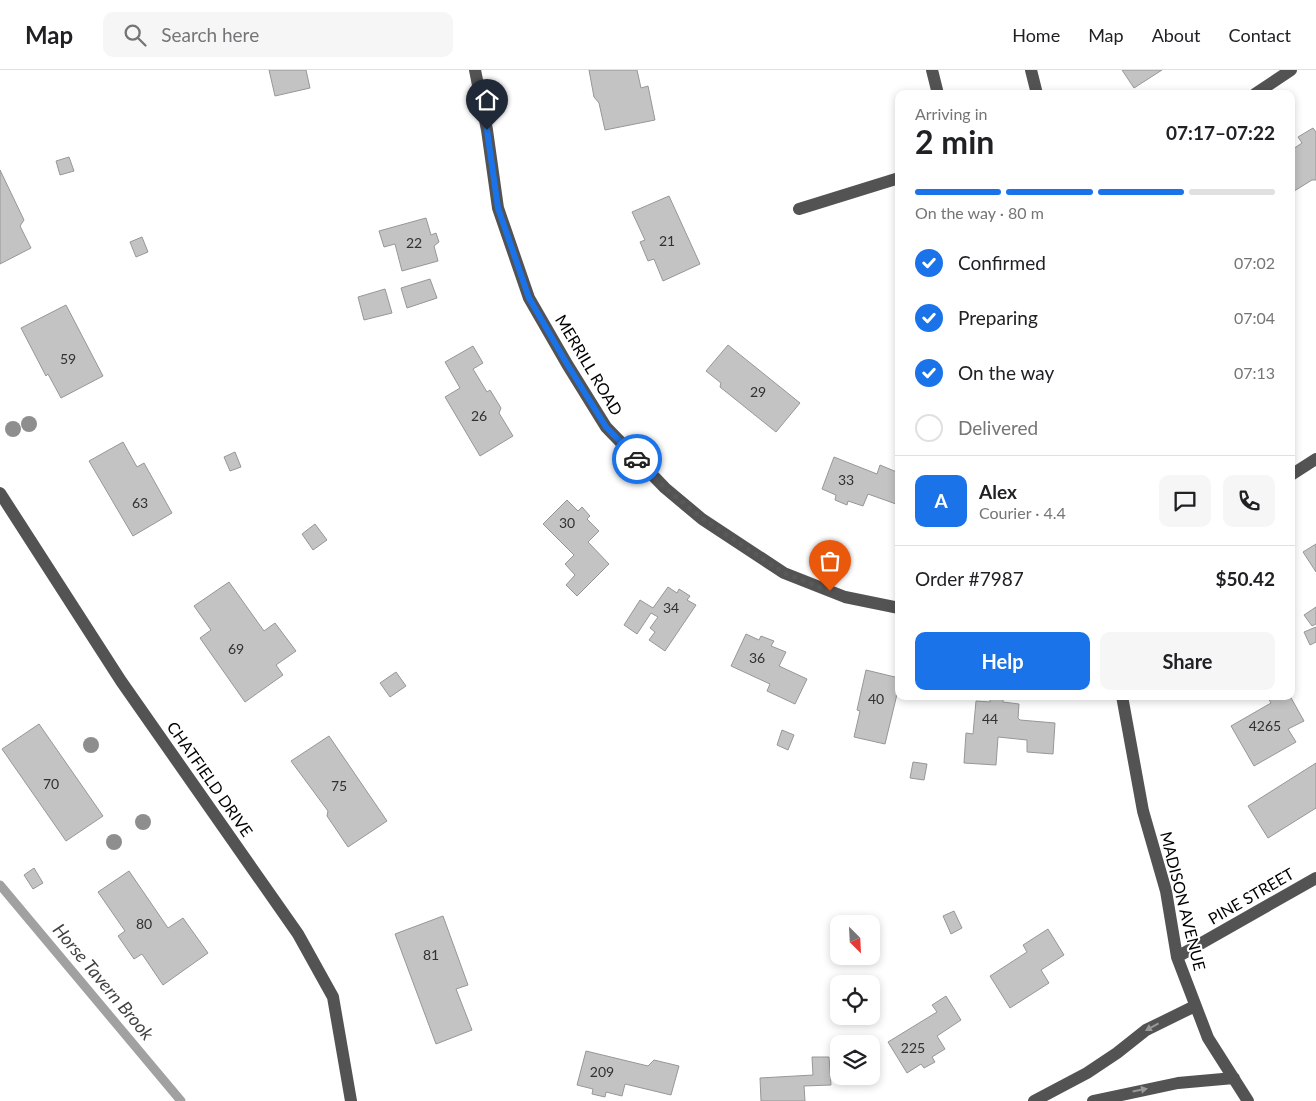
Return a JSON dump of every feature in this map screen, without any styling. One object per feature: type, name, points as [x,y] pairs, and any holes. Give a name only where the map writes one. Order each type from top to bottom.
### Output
[{"type":"street","name":"MERRILL ROAD","points":[[475,70],[487,130],[498,208],[529,298],[606,427],[665,488],[694,512],[784,573],[845,597],[895,607]]},
{"type":"street","points":[[932,70],[937,90]]},
{"type":"street","points":[[1031,70],[1036,90]]},
{"type":"street","points":[[1260,90],[1291,70]]},
{"type":"street","points":[[799,209],[895,179]]},
{"type":"street","points":[[1295,473],[1316,460]]},
{"type":"street","name":"CHATFIELD DRIVE","points":[[0,493],[121,680],[298,934],[333,997],[351,1101]]},
{"type":"street","name":"MADISON AVENUE","points":[[1123,700],[1143,811],[1166,890],[1177,957],[1208,1038],[1248,1101]]},
{"type":"street","name":"PINE STREET","points":[[1177,957],[1316,878]]},
{"type":"street","points":[[1034,1101],[1087,1073],[1117,1053],[1146,1030],[1195,1006]]},
{"type":"street","points":[[1093,1101],[1178,1083],[1234,1078]]},
{"type":"building","points":[[269,70],[306,70],[310,88],[275,96]]},
{"type":"building","points":[[589,70],[637,70],[641,88],[648,86],[655,120],[605,130],[599,103],[594,97]]},
{"type":"building","points":[[1122,70],[1162,70],[1134,88]]},
{"type":"building","points":[[1313,128],[1316,132],[1316,180],[1312,180],[1295,191],[1295,148],[1302,143],[1298,137]]},
{"type":"building","points":[[69,157],[74,171],[60,175],[56,161]]},
{"type":"building","points":[[0,170],[24,220],[20,226],[31,248],[0,264]]},
{"type":"building","points":[[669,196],[700,264],[663,281],[654,259],[648,261],[640,242],[645,240],[632,212]]},
{"type":"building","points":[[426,218],[431,235],[436,233],[439,242],[434,246],[438,261],[402,271],[395,244],[384,247],[379,231]]},
{"type":"building","points":[[142,237],[148,252],[136,257],[130,242]]},
{"type":"building","points":[[430,279],[437,298],[407,308],[401,288]]},
{"type":"building","points":[[385,289],[392,313],[364,320],[358,297]]},
{"type":"building","points":[[66,305],[103,376],[61,398],[48,374],[46,376],[21,328]]},
{"type":"building","points":[[728,345],[800,403],[776,432],[720,387],[721,383],[706,371]]},
{"type":"building","points":[[473,346],[483,363],[473,369],[487,392],[490,390],[501,408],[499,413],[513,436],[480,456],[445,397],[460,388],[445,362]]},
{"type":"building","points":[[123,442],[137,467],[144,463],[172,513],[133,536],[89,461]]},
{"type":"building","points":[[235,452],[241,467],[230,471],[224,457]]},
{"type":"building","points":[[834,457],[877,474],[880,465],[895,471],[895,504],[868,494],[863,506],[848,501],[847,505],[835,500],[836,495],[822,489]]},
{"type":"building","points":[[567,500],[578,511],[582,507],[590,516],[587,519],[599,531],[588,542],[609,564],[577,596],[566,585],[575,575],[565,564],[574,555],[543,524]]},
{"type":"building","points":[[315,524],[327,540],[313,550],[302,534]]},
{"type":"building","points":[[1316,544],[1316,572],[1303,552]]},
{"type":"building","points":[[229,582],[264,631],[275,623],[296,651],[276,665],[283,675],[245,702],[200,638],[211,630],[194,606]]},
{"type":"building","points":[[668,587],[677,593],[679,589],[690,596],[687,600],[696,605],[665,651],[649,640],[655,632],[650,628],[658,617],[651,613],[637,634],[624,625],[640,600],[653,608]]},
{"type":"building","points":[[1316,607],[1316,624],[1312,626],[1304,615]]},
{"type":"building","points":[[1316,627],[1316,642],[1310,645],[1304,632]]},
{"type":"building","points":[[746,634],[759,640],[761,636],[774,641],[771,646],[786,652],[779,666],[807,679],[795,704],[767,691],[770,684],[731,666]]},
{"type":"building","points":[[866,670],[895,677],[896,700],[885,744],[854,737],[860,711],[857,710]]},
{"type":"building","points":[[396,672],[406,686],[390,697],[380,683]]},
{"type":"building","points":[[990,700],[1003,700],[1003,702],[1019,704],[1018,718],[1020,720],[1055,723],[1053,754],[1027,752],[1027,740],[998,737],[996,765],[964,763],[966,733],[973,734],[976,701],[990,702]]},
{"type":"building","points":[[1269,700],[1292,700],[1304,721],[1288,729],[1296,742],[1254,766],[1231,726],[1271,703]]},
{"type":"building","points":[[39,724],[103,816],[66,841],[2,749]]},
{"type":"building","points":[[782,730],[794,735],[788,750],[777,745]]},
{"type":"building","points":[[329,736],[387,821],[348,847],[327,816],[328,811],[291,761]]},
{"type":"building","points":[[913,762],[927,764],[924,780],[910,778]]},
{"type":"building","points":[[1316,763],[1316,808],[1268,838],[1248,806]]},
{"type":"building","points":[[34,868],[43,883],[33,889],[24,875]]},
{"type":"building","points":[[129,871],[168,928],[183,918],[208,953],[163,985],[142,954],[134,959],[118,936],[125,931],[98,892]]},
{"type":"building","points":[[954,911],[962,928],[951,934],[943,916]]},
{"type":"building","points":[[443,916],[468,985],[456,989],[472,1030],[436,1044],[395,934]]},
{"type":"building","points":[[1048,929],[1064,955],[1041,970],[1049,983],[1010,1008],[990,976],[1027,952],[1023,945]]},
{"type":"building","points":[[946,996],[961,1020],[937,1036],[945,1049],[932,1057],[935,1062],[924,1068],[921,1064],[907,1073],[888,1042],[937,1012],[932,1005]]},
{"type":"building","points":[[586,1051],[648,1066],[654,1060],[679,1066],[671,1095],[625,1084],[622,1096],[606,1092],[605,1097],[592,1094],[593,1089],[577,1085]]},
{"type":"building","points":[[812,1057],[829,1057],[831,1085],[804,1086],[805,1101],[761,1101],[760,1078],[813,1075]]},
{"type":"waterway","name":"Horse Tavern Brook","points":[[0,885],[181,1101]]},
{"type":"way so far","points":[[637,459],[665,488],[702,518],[784,573],[830,591]]},
{"type":"route","points":[[487,130],[498,208],[529,298],[606,427],[637,459]]}]
